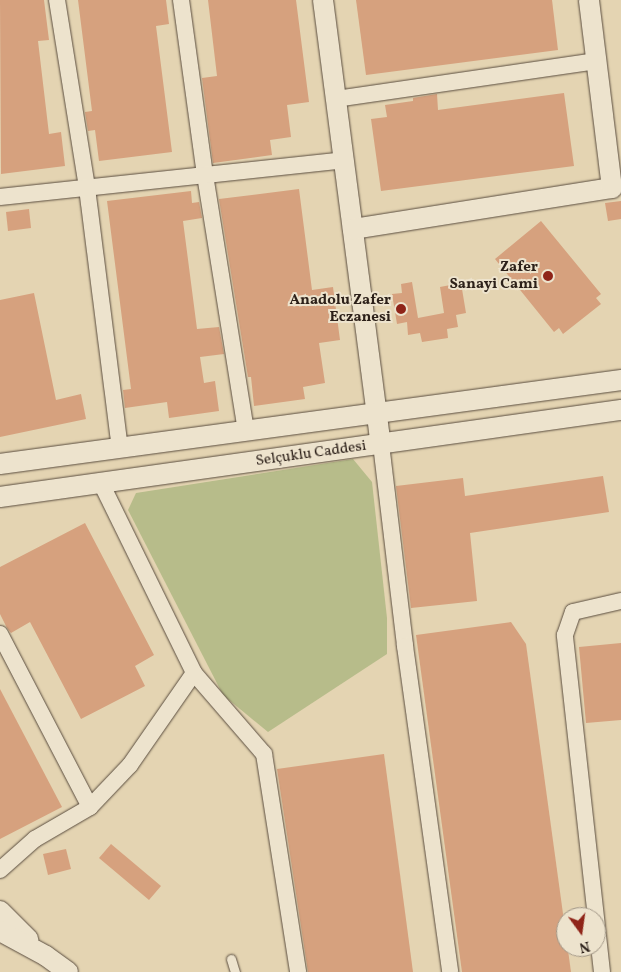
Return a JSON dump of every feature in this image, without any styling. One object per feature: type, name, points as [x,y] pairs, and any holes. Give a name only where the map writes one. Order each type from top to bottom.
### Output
[{"type":"street","points":[[57,0],[87,188],[120,448]]},
{"type":"street","points":[[181,0],[205,175],[246,431]]},
{"type":"street","points":[[323,0],[378,413],[405,646],[450,972]]},
{"type":"street","points":[[353,229],[617,187],[596,61],[589,0]]},
{"type":"street","points":[[336,99],[596,61]]},
{"type":"street","points":[[0,197],[345,160]]},
{"type":"street","name":"Selçuklu Caddesi","points":[[0,464],[621,380]]},
{"type":"street","name":"Selçuklu Caddesi","points":[[0,497],[621,410]]},
{"type":"street","points":[[101,483],[194,673],[264,754],[298,972]]},
{"type":"street","points":[[602,972],[565,635],[573,612],[621,601]]},
{"type":"street","points":[[0,634],[90,807]]},
{"type":"street","points":[[0,870],[35,840],[90,807],[130,765],[194,673]]},
{"type":"street","points":[[0,911],[46,956]]},
{"type":"street","points":[[0,931],[46,956],[68,972]]},
{"type":"lane","points":[[231,959],[235,972]]},
{"type":"green space","points":[[353,459],[372,482],[387,618],[387,654],[268,732],[223,695],[128,510],[136,493]]},
{"type":"building","points":[[0,0],[44,0],[49,40],[38,41],[49,134],[61,132],[65,166],[1,174]]},
{"type":"building","points":[[78,0],[166,0],[169,24],[156,26],[172,152],[99,161],[95,130],[88,131],[85,112],[92,111]]},
{"type":"building","points":[[208,0],[296,0],[309,102],[287,105],[291,137],[270,140],[272,155],[213,163],[202,78],[217,76]]},
{"type":"building","points":[[356,0],[552,0],[558,50],[366,75]]},
{"type":"building","points":[[564,93],[574,166],[381,191],[371,119],[387,117],[385,105],[413,101],[413,98],[437,94],[438,110]]},
{"type":"building","points":[[299,189],[312,290],[333,287],[340,340],[319,343],[325,383],[303,387],[305,399],[254,406],[251,377],[248,377],[219,199]]},
{"type":"building","points":[[191,191],[192,203],[199,202],[202,218],[183,221],[197,329],[219,327],[224,354],[200,357],[204,383],[215,381],[219,411],[169,418],[167,402],[125,408],[123,390],[131,389],[107,201]]},
{"type":"building","points":[[621,201],[621,219],[608,221],[605,203]]},
{"type":"building","points":[[29,209],[31,228],[8,231],[6,212]]},
{"type":"building","name":"Zafer Sanayi Cami","points":[[541,221],[601,294],[596,298],[601,304],[563,334],[559,328],[554,332],[495,259]]},
{"type":"building","points":[[412,282],[418,318],[444,313],[440,287],[461,283],[466,313],[456,315],[458,327],[447,329],[448,338],[422,342],[420,333],[408,335],[407,322],[397,324],[392,294],[402,293],[401,284]]},
{"type":"building","points":[[34,293],[56,400],[81,394],[86,419],[0,437],[0,300]]},
{"type":"building","points":[[603,476],[609,512],[470,533],[477,601],[411,608],[396,486],[463,478],[465,496]]},
{"type":"building","points":[[85,523],[154,655],[135,666],[145,686],[81,719],[30,622],[11,633],[7,628],[0,614],[0,567]]},
{"type":"building","points":[[511,622],[526,644],[562,907],[556,907],[556,957],[569,957],[571,972],[462,972],[416,635]]},
{"type":"building","points":[[621,643],[621,720],[586,723],[579,647]]},
{"type":"building","points":[[0,689],[62,807],[0,839]]},
{"type":"building","points":[[384,754],[413,972],[308,972],[277,769]]},
{"type":"building","points":[[111,844],[161,886],[149,900],[99,858]]},
{"type":"building","points":[[66,849],[71,869],[48,875],[43,854]]},
{"type":"place","name":"Zafer Sanayi Cami","points":[[548,276]]},
{"type":"place","name":"Anadolu Zafer Eczanesi","points":[[401,309]]}]
